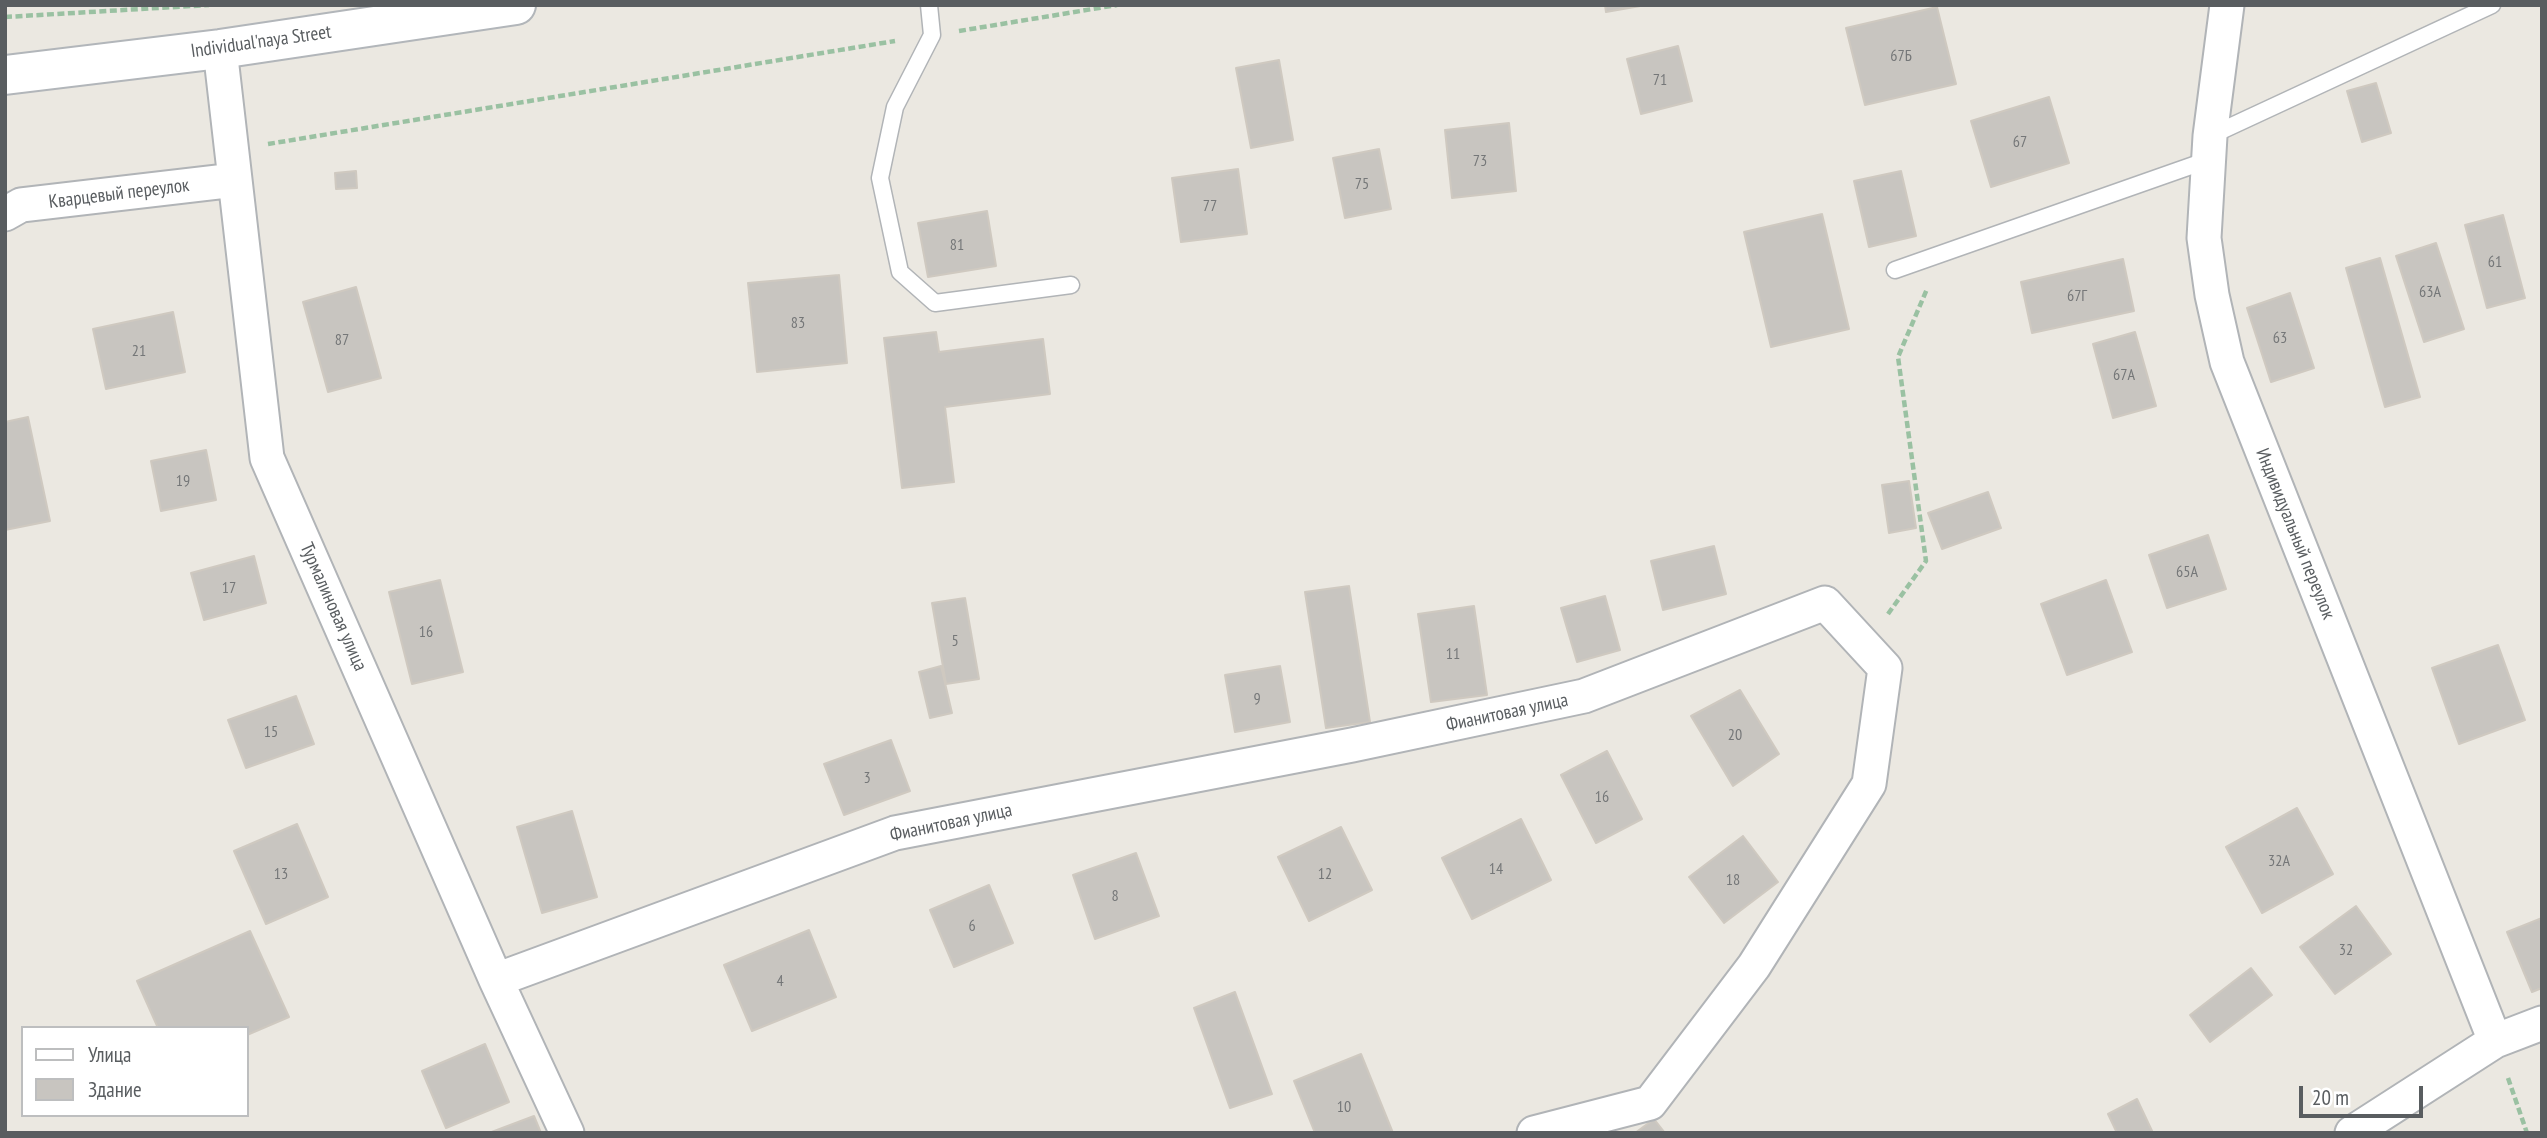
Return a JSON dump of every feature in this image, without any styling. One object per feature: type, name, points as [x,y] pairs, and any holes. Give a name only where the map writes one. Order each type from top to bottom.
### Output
[{"type":"main road","name":"Individual'naya Street","points":[[5,75],[220,48],[516,5]]},
{"type":"street","name":"Индивидуальный переулок","points":[[2227,5],[2209,148],[2204,238],[2212,295],[2227,362],[2495,1041]]},
{"type":"street","name":"Турмалиновая улица","points":[[220,48],[267,458],[566,1133]]},
{"type":"street","name":"Кварцевый переулок","points":[[5,214],[21,205],[234,165]]},
{"type":"street","name":"Фианитовая улица","points":[[496,980],[895,833],[1352,746],[1584,696],[1825,603],[1885,668],[1869,784],[1754,966],[1650,1102],[1534,1133]]},
{"type":"street","points":[[2352,1133],[2495,1041],[2542,1023]]},
{"type":"lane","points":[[929,5],[932,35],[895,107],[880,177],[900,272],[935,303],[1071,285]]},
{"type":"lane","points":[[1895,270],[1941,255],[2209,148],[2492,5]]},
{"type":"path","points":[[5,16],[209,5]]},
{"type":"path","points":[[234,165],[932,35],[1117,5]]},
{"type":"path","points":[[1865,646],[1926,561],[1898,357],[1941,255]]},
{"type":"path","points":[[2495,1041],[2527,1133]]},
{"type":"building","points":[[1605,5],[1646,5],[1606,12]]},
{"type":"building","points":[[1937,7],[1956,84],[1865,105],[1846,28]]},
{"type":"building","points":[[1678,46],[1692,101],[1641,114],[1627,59]]},
{"type":"building","points":[[1279,60],[1293,140],[1251,148],[1236,68]]},
{"type":"building","points":[[2376,83],[2391,133],[2362,142],[2347,91]]},
{"type":"building","points":[[2049,97],[2069,163],[1991,187],[1971,121]]},
{"type":"building","points":[[1509,123],[1516,191],[1452,198],[1445,130]]},
{"type":"building","points":[[1379,149],[1391,209],[1345,218],[1333,158]]},
{"type":"building","points":[[1238,169],[1247,234],[1181,242],[1172,178]]},
{"type":"building","points":[[356,171],[357,188],[336,189],[335,173]]},
{"type":"building","points":[[1901,171],[1916,236],[1869,247],[1854,181]]},
{"type":"building","points":[[987,211],[996,266],[928,277],[918,223]]},
{"type":"building","points":[[1822,214],[1849,329],[1771,347],[1744,232]]},
{"type":"building","points":[[2503,215],[2525,298],[2487,308],[2465,225]]},
{"type":"building","points":[[2436,243],[2464,329],[2424,342],[2396,256]]},
{"type":"building","points":[[2380,258],[2420,397],[2385,407],[2346,268]]},
{"type":"building","points":[[2123,259],[2134,311],[2032,333],[2021,282]]},
{"type":"building","points":[[839,275],[847,363],[757,372],[748,283]]},
{"type":"building","points":[[356,287],[381,378],[328,392],[303,302]]},
{"type":"building","points":[[2290,293],[2314,368],[2271,382],[2247,308]]},
{"type":"building","points":[[173,312],[185,372],[106,389],[93,329]]},
{"type":"building","points":[[936,332],[939,352],[1043,339],[1050,394],[945,407],[954,482],[902,488],[884,338]]},
{"type":"building","points":[[2135,332],[2156,406],[2113,418],[2093,344]]},
{"type":"building","points":[[28,417],[50,521],[5,530],[5,422]]},
{"type":"building","points":[[206,450],[216,500],[161,511],[151,461]]},
{"type":"building","points":[[1909,481],[1916,528],[1889,533],[1882,485]]},
{"type":"building","points":[[1988,492],[2001,528],[1942,549],[1928,513]]},
{"type":"building","points":[[2208,535],[2226,589],[2167,608],[2149,555]]},
{"type":"building","points":[[1714,546],[1726,594],[1663,610],[1651,561]]},
{"type":"building","points":[[254,556],[266,603],[204,620],[191,573]]},
{"type":"building","points":[[440,580],[463,672],[412,684],[389,592]]},
{"type":"building","points":[[2106,580],[2132,652],[2067,675],[2041,604]]},
{"type":"building","points":[[1349,586],[1370,722],[1326,728],[1305,592]]},
{"type":"building","points":[[1605,596],[1620,650],[1577,662],[1561,608]]},
{"type":"building","points":[[965,598],[979,679],[946,684],[932,603]]},
{"type":"building","points":[[1474,606],[1487,695],[1431,702],[1418,614]]},
{"type":"building","points":[[2498,645],[2525,720],[2459,744],[2432,668]]},
{"type":"building","points":[[941,666],[952,713],[930,718],[919,672]]},
{"type":"building","points":[[1280,666],[1290,722],[1235,732],[1225,675]]},
{"type":"building","points":[[1740,690],[1779,754],[1733,786],[1691,716]]},
{"type":"building","points":[[296,696],[314,744],[246,768],[228,720]]},
{"type":"building","points":[[891,740],[910,791],[844,815],[824,764]]},
{"type":"building","points":[[1607,751],[1642,819],[1596,843],[1561,775]]},
{"type":"building","points":[[2297,808],[2333,874],[2262,913],[2226,847]]},
{"type":"building","points":[[572,811],[597,897],[542,913],[517,827]]},
{"type":"building","points":[[1521,819],[1551,880],[1472,919],[1442,858]]},
{"type":"building","points":[[297,824],[328,897],[266,924],[234,851]]},
{"type":"building","points":[[1341,827],[1372,890],[1309,921],[1278,857]]},
{"type":"building","points":[[1743,836],[1778,882],[1724,923],[1689,877]]},
{"type":"building","points":[[1136,853],[1159,916],[1095,939],[1073,875]]},
{"type":"building","points":[[989,885],[1013,943],[954,967],[930,910]]},
{"type":"building","points":[[2356,906],[2391,954],[2335,994],[2300,947]]},
{"type":"building","points":[[2542,918],[2542,988],[2532,992],[2507,932]]},
{"type":"building","points":[[809,930],[836,997],[752,1031],[724,965]]},
{"type":"building","points":[[250,931],[289,1017],[248,1035],[248,1026],[157,1026],[137,981]]},
{"type":"building","points":[[2251,968],[2272,995],[2210,1042],[2190,1015]]},
{"type":"building","points":[[1235,992],[1272,1094],[1230,1108],[1194,1008]]},
{"type":"building","points":[[485,1044],[509,1102],[446,1128],[422,1071]]},
{"type":"building","points":[[1361,1054],[1393,1133],[1315,1133],[1294,1081]]},
{"type":"building","points":[[2137,1099],[2153,1133],[2117,1133],[2108,1114]]},
{"type":"building","points":[[534,1116],[541,1133],[489,1133]]},
{"type":"building","points":[[1654,1119],[1665,1133],[1635,1133]]}]
